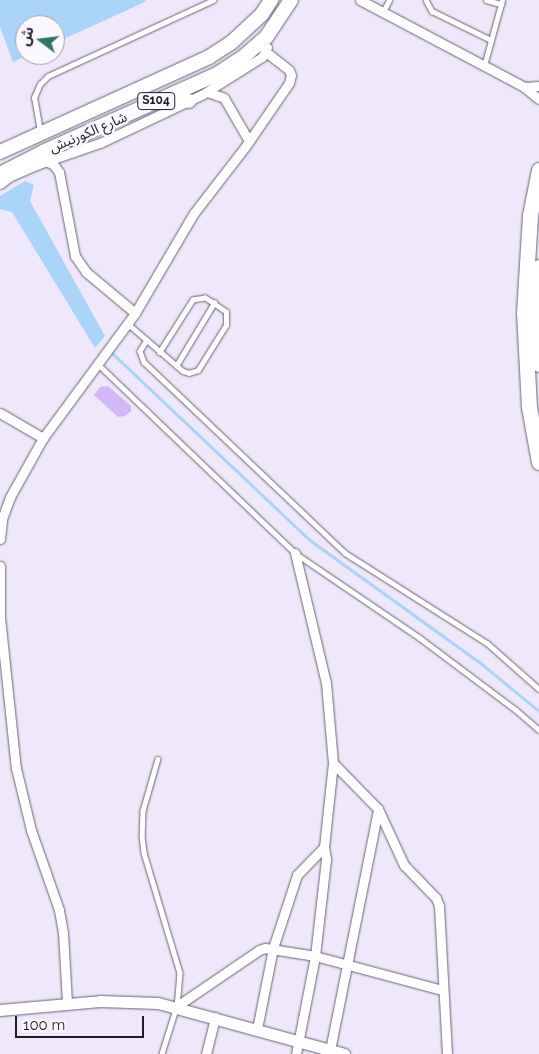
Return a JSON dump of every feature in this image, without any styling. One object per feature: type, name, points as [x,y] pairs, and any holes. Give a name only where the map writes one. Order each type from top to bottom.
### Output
[{"type":"highway","points":[[539,170],[530,215],[524,312],[529,407],[539,462]]},
{"type":"highway","points":[[539,267],[536,310],[539,364]]},
{"type":"main road","name":"شارع الكورنيش","points":[[0,152],[40,132],[209,57],[232,42],[262,14],[271,0]]},
{"type":"main road","name":"شارع الكورنيش","points":[[0,174],[29,158],[217,74],[242,58],[267,36],[291,0]]},
{"type":"main road","points":[[111,122],[107,117],[110,110],[132,98],[143,87]]},
{"type":"main road","points":[[162,99],[190,101]]},
{"type":"street","points":[[360,0],[524,87],[539,99]]},
{"type":"street","points":[[266,52],[267,36]]},
{"type":"street","points":[[0,184],[9,177],[100,143],[190,101],[225,82],[266,52]]},
{"type":"street","points":[[0,539],[1,519],[10,497],[43,438],[135,313],[190,219],[249,141],[289,83],[291,75],[289,70],[266,52]]},
{"type":"street","points":[[225,82],[224,98],[249,141]]},
{"type":"street","points":[[524,87],[539,86]]},
{"type":"street","points":[[208,92],[224,98]]},
{"type":"street","points":[[65,142],[59,172],[75,256],[86,272],[135,313]]},
{"type":"street","points":[[29,158],[53,164],[59,172]]},
{"type":"street","points":[[0,413],[43,438]]},
{"type":"street","points":[[295,553],[326,683],[333,763],[324,847],[326,858],[316,956],[296,1054]]},
{"type":"street","points":[[0,566],[0,617],[16,768],[31,830],[59,910],[63,933],[67,1002]]},
{"type":"street","points":[[333,763],[378,809],[404,865],[436,898],[439,906],[442,990],[447,1054]]},
{"type":"street","points":[[330,1050],[378,809]]},
{"type":"street","points":[[257,1029],[273,948],[297,875],[324,847]]},
{"type":"street","points":[[177,1006],[258,950],[273,948],[316,956],[442,990]]},
{"type":"street","points":[[0,1010],[67,1002],[129,1000],[177,1006],[344,1054]]},
{"type":"street","points":[[206,1054],[215,1017]]},
{"type":"lane","points":[[40,132],[34,98],[40,84],[48,76],[213,0]]},
{"type":"lane","points":[[383,12],[389,0]]},
{"type":"lane","points":[[426,0],[432,11],[491,40]]},
{"type":"lane","points":[[484,66],[502,2],[486,0]]},
{"type":"lane","points":[[127,323],[147,340],[160,352],[176,366],[186,373],[196,372],[226,325],[226,312],[214,303],[202,298],[194,300],[160,352]]},
{"type":"lane","points":[[176,366],[214,303]]},
{"type":"lane","points":[[147,340],[140,351],[144,362],[345,553],[487,643],[539,689]]},
{"type":"lane","points":[[97,363],[295,553],[420,638],[516,710],[539,730]]},
{"type":"lane","points":[[158,759],[143,811],[142,836],[144,853],[180,967],[177,1006],[162,1054]]},
{"type":"water","points":[[0,0],[146,0],[65,38],[65,15],[15,15],[15,61],[13,62],[0,27]]},
{"type":"water","points":[[25,181],[34,185],[30,201],[105,336],[95,348],[12,212],[0,209],[0,196]]},
{"type":"building","points":[[108,386],[131,406],[131,411],[125,416],[118,417],[94,395],[100,387]]},
{"type":"waterway","points":[[110,351],[310,540],[483,665],[539,711]]}]
